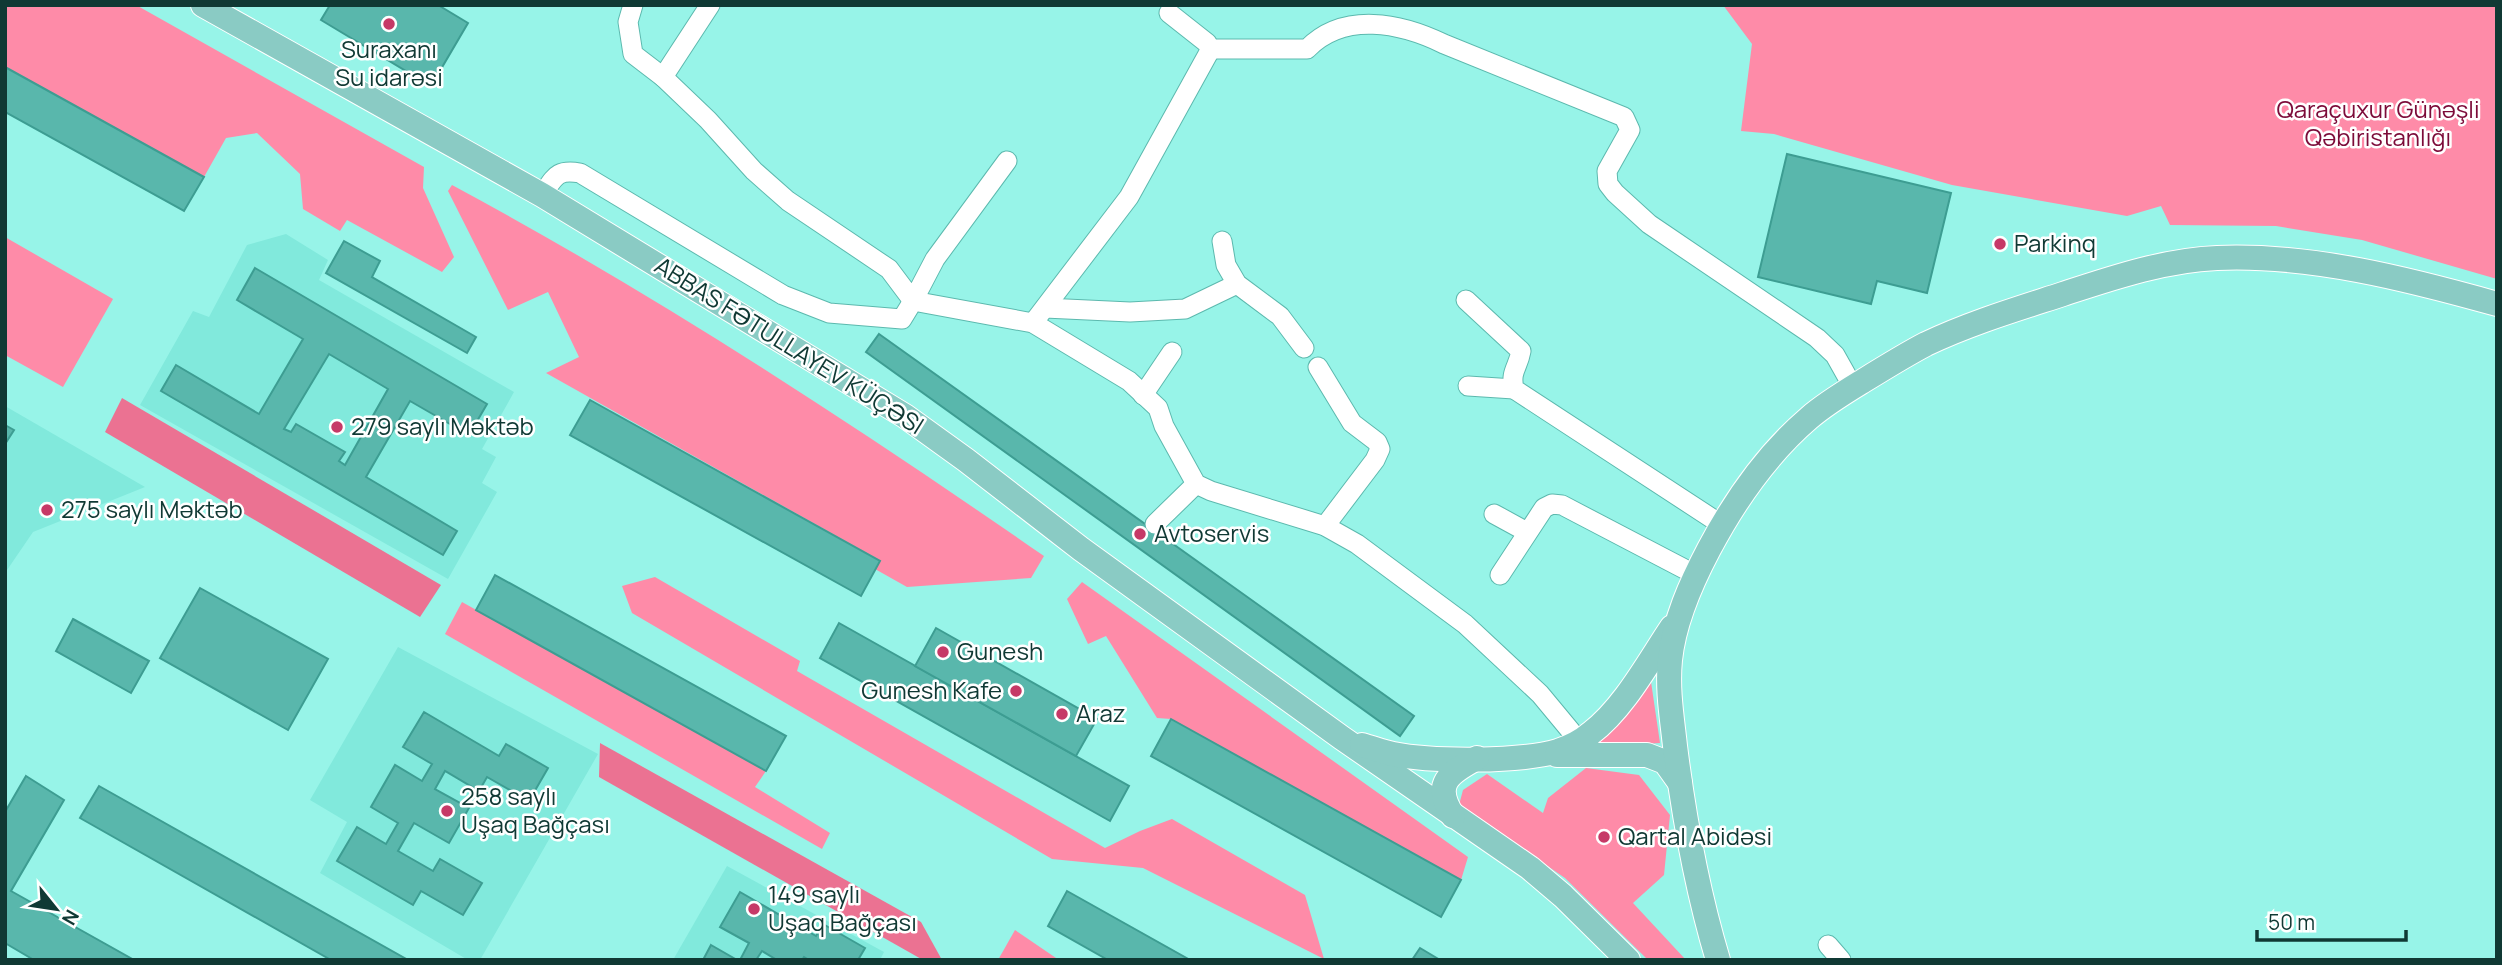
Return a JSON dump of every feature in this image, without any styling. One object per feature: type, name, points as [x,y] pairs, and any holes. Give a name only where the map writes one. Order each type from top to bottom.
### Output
[{"type":"main road","name":"ABBAS FƏTULLAYEV KÜÇƏSI","points":[[203,5],[542,195],[905,416],[1081,549],[1342,738],[1530,868],[1563,896],[1628,960]]},
{"type":"main road","points":[[1718,960],[1694,863],[1680,783],[1669,684],[1670,659],[1679,617],[1696,575],[1722,525],[1753,478],[1810,417],[1853,387],[1926,345],[1963,328],[2082,288],[2147,270],[2214,258],[2286,260],[2343,269],[2497,304]]},
{"type":"main road","points":[[1531,755],[1556,751],[1579,741],[1603,723],[1620,703],[1679,617]]},
{"type":"main road","points":[[1342,738],[1392,754],[1431,759],[1531,755],[1647,755],[1665,762],[1680,783]]},
{"type":"main road","points":[[1453,816],[1442,796],[1444,786],[1456,769],[1478,758]]},
{"type":"street","points":[[633,5],[628,22],[633,54],[663,77],[708,120],[754,171],[788,201],[890,269],[914,301],[1039,315],[1130,312],[1185,309],[1237,284]]},
{"type":"street","points":[[663,77],[710,5]]},
{"type":"street","points":[[1169,13],[1207,43],[1210,49]]},
{"type":"street","points":[[1210,49],[1307,49],[1315,40],[1331,32],[1362,22],[1422,33],[1624,117],[1630,130],[1607,171],[1608,184],[1615,193],[1649,224],[1816,338],[1835,355],[1853,387]]},
{"type":"street","points":[[1039,315],[1129,197],[1210,49]]},
{"type":"street","points":[[542,195],[556,175],[567,171],[580,173],[783,295],[829,313],[902,320],[934,259],[1007,161]]},
{"type":"street","points":[[1222,241],[1226,265],[1237,284],[1280,316],[1304,348]]},
{"type":"street","points":[[1466,300],[1521,351],[1511,375],[1514,389]]},
{"type":"street","points":[[1039,315],[1129,381],[1158,408],[1164,426],[1196,484],[1210,491],[1325,526],[1357,544],[1465,624],[1540,694],[1579,741]]},
{"type":"street","points":[[1143,395],[1171,352]]},
{"type":"street","points":[[1318,367],[1352,424],[1377,442],[1380,449],[1325,526]]},
{"type":"street","points":[[1468,386],[1514,389],[1722,525]]},
{"type":"street","points":[[1155,524],[1196,484]]},
{"type":"street","points":[[1500,575],[1544,508],[1552,504],[1562,505],[1696,575]]},
{"type":"street","points":[[1493,514],[1527,532]]},
{"type":"shaded area","name":"279 saylı Məktəb","points":[[286,234],[328,260],[319,280],[514,392],[482,449],[496,457],[482,483],[497,492],[448,579],[140,405],[193,311],[209,317],[247,245]]},
{"type":"shaded area","points":[[122,398],[441,585],[420,617],[105,432]]},
{"type":"shaded area","name":"275 saylı Məktəb","points":[[5,406],[145,487],[33,532],[5,573]]},
{"type":"shaded area","name":"258 saylı Uşaq Bağçası","points":[[398,647],[598,754],[480,960],[468,960],[320,873],[347,822],[310,800]]},
{"type":"shaded area","points":[[600,743],[921,922],[942,960],[923,960],[599,777]]},
{"type":"shaded area","name":"149 saylı Uşaq Bağçası","points":[[727,866],[884,952],[880,960],[673,960]]},
{"type":"green space","points":[[5,5],[136,5],[424,167],[423,188],[454,257],[442,272],[347,220],[340,231],[303,209],[300,174],[257,133],[226,138],[204,177],[5,67]]},
{"type":"green space","name":"Qaraçuxur Günəşli Qəbiristanlığı","points":[[1723,5],[2497,5],[2497,279],[2362,240],[2276,226],[2170,225],[2161,206],[2127,216],[1952,185],[1774,134],[1741,131],[1752,44]]},
{"type":"green space","points":[[452,185],[679,316],[972,507],[1044,556],[1031,578],[907,587],[875,569],[879,560],[546,373],[579,357],[548,292],[508,310],[448,191]]},
{"type":"green space","points":[[5,237],[113,299],[63,387],[5,355]]},
{"type":"green space","points":[[655,577],[800,661],[797,671],[1105,848],[1172,819],[1305,895],[1324,959],[1143,868],[1052,859],[632,613],[622,586]]},
{"type":"green space","points":[[1082,582],[1468,857],[1461,880],[1171,719],[1157,718],[1106,636],[1088,644],[1067,599]]},
{"type":"green space","points":[[462,602],[766,771],[755,787],[830,833],[822,849],[445,634]]},
{"type":"green space","points":[[1650,675],[1660,743],[1593,747],[1611,732],[1626,714]]},
{"type":"green space","points":[[1586,768],[1639,775],[1670,815],[1664,875],[1633,903],[1686,960],[1648,960],[1565,878],[1459,805],[1463,790],[1487,774],[1543,813],[1548,798]]},
{"type":"green space","points":[[1015,930],[1059,960],[998,960]]},
{"type":"building","points":[[330,5],[438,5],[468,23],[431,86],[321,20]]},
{"type":"building","points":[[5,67],[204,177],[184,211],[5,112]]},
{"type":"building","points":[[1787,154],[1951,193],[1927,293],[1877,281],[1871,304],[1758,277]]},
{"type":"building","points":[[344,241],[380,261],[372,277],[476,337],[467,353],[326,273]]},
{"type":"building","points":[[255,268],[487,404],[469,435],[410,401],[366,477],[457,531],[443,555],[161,391],[176,365],[259,414],[303,339],[237,300]],"holes":[[[329,354],[388,389],[345,465],[339,461],[345,452],[296,424],[291,432],[284,429]]]},
{"type":"building","name":"Avtoservis","points":[[879,334],[1414,716],[1400,736],[866,352]]},
{"type":"building","points":[[590,400],[880,561],[861,596],[570,435]]},
{"type":"building","points":[[5,425],[14,430],[5,444]]},
{"type":"building","points":[[495,575],[786,736],[766,771],[476,610]]},
{"type":"building","points":[[200,588],[328,659],[288,730],[160,658]]},
{"type":"building","points":[[73,619],[149,661],[131,693],[56,651]]},
{"type":"building","points":[[839,623],[1129,786],[1110,821],[820,658]]},
{"type":"building","points":[[936,628],[1097,719],[1076,756],[915,666]]},
{"type":"building","points":[[424,712],[499,756],[506,744],[548,768],[529,801],[487,777],[479,791],[445,771],[435,789],[469,808],[449,843],[414,823],[398,851],[433,871],[440,859],[482,883],[463,915],[421,891],[413,905],[337,861],[357,827],[386,844],[398,823],[371,807],[395,765],[422,781],[432,764],[403,747]]},
{"type":"building","points":[[1171,719],[1461,880],[1441,917],[1151,756]]},
{"type":"building","points":[[26,776],[64,800],[11,891],[134,960],[34,960],[5,943],[5,812]]},
{"type":"building","points":[[99,786],[408,960],[331,960],[80,818]]},
{"type":"building","points":[[1067,891],[1190,960],[1108,960],[1048,926]]},
{"type":"building","points":[[740,892],[816,936],[823,924],[865,948],[858,960],[809,960],[804,957],[802,960],[777,960],[762,951],[756,960],[740,960],[749,943],[720,927]]},
{"type":"building","points":[[711,945],[737,960],[703,960]]},
{"type":"building","points":[[1420,948],[1440,960],[1412,960]]},
{"type":"place","name":"Suraxanı Su idarəsi","points":[[389,24]]},
{"type":"place","name":"Parkinq","points":[[2000,244]]},
{"type":"place","name":"279 saylı Məktəb","points":[[337,427]]},
{"type":"place","name":"275 saylı Məktəb","points":[[47,510]]},
{"type":"place","name":"Avtoservis","points":[[1140,534]]},
{"type":"place","name":"Gunesh","points":[[943,652]]},
{"type":"place","name":"Gunesh Kafe","points":[[1016,691]]},
{"type":"place","name":"Araz","points":[[1062,714]]},
{"type":"place","name":"258 saylı Uşaq Bağçası","points":[[447,811]]},
{"type":"place","name":"Qartal Abidəsi","points":[[1604,837]]},
{"type":"place","name":"149 saylı Uşaq Bağçası","points":[[754,909]]}]
